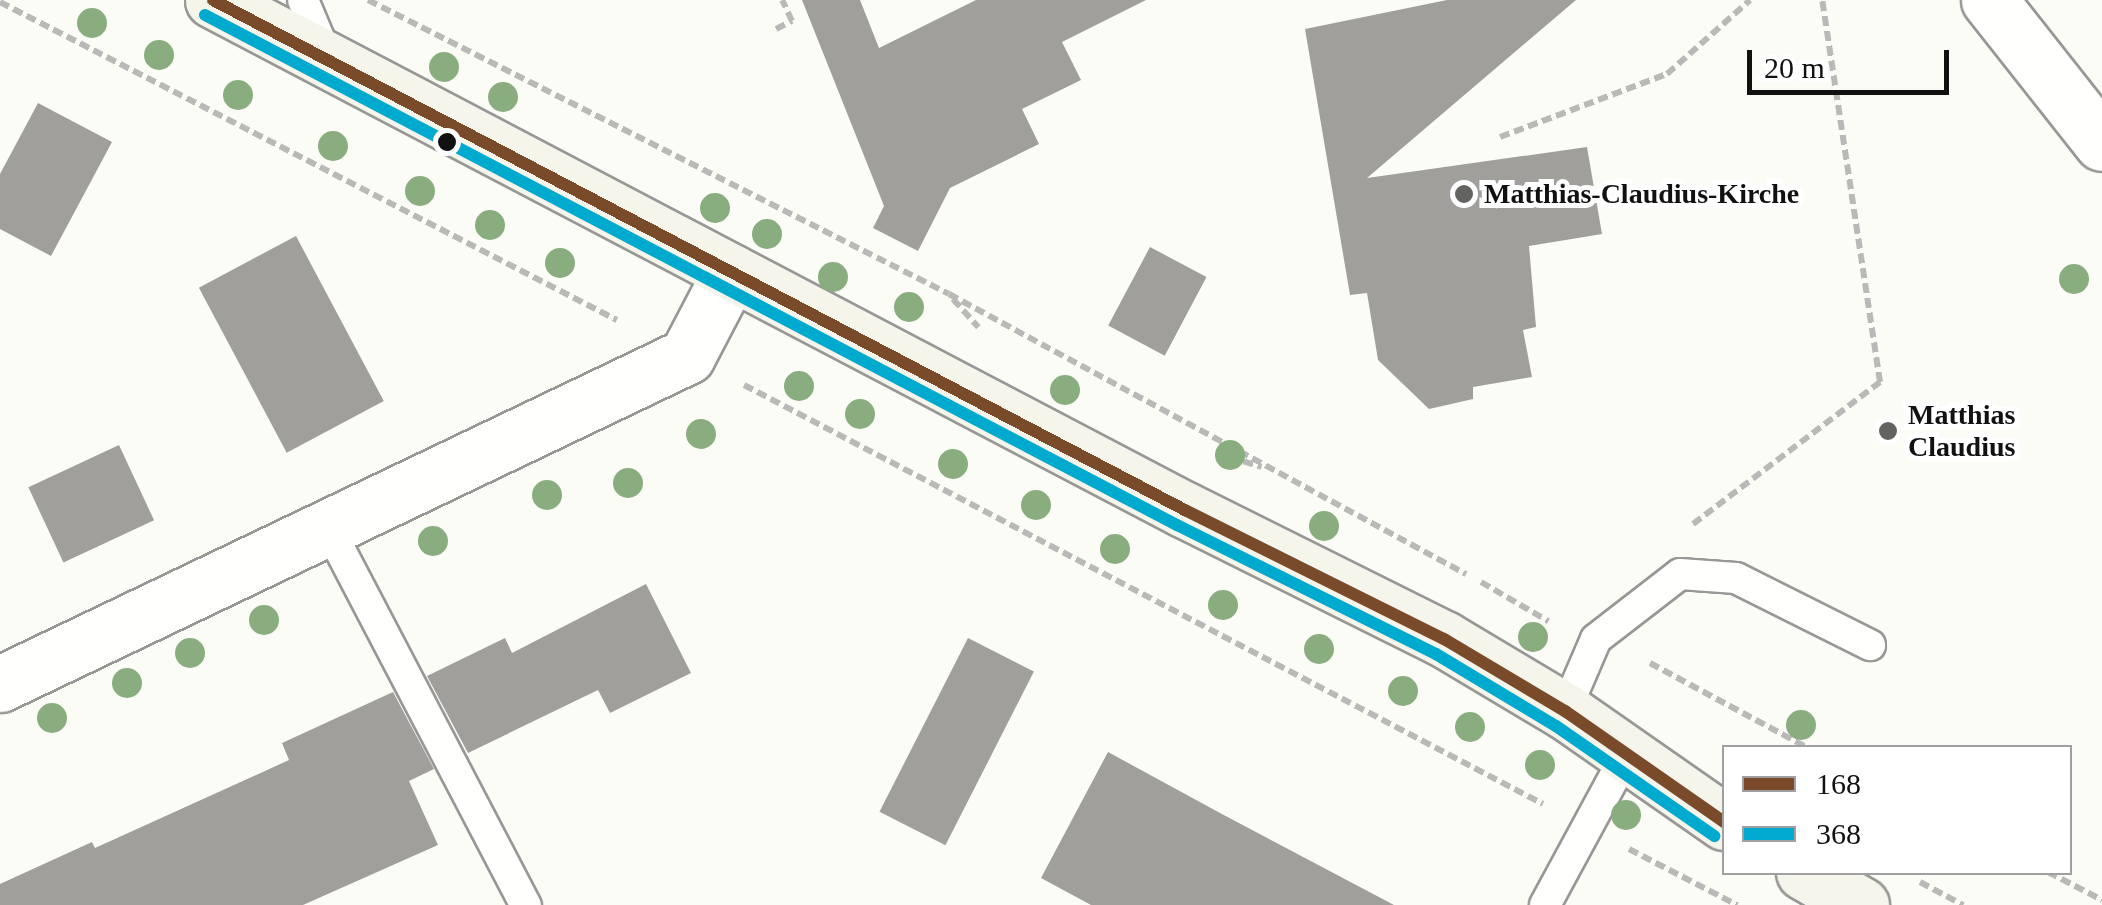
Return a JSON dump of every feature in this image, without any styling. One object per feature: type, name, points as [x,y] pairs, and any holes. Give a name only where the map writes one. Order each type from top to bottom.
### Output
[{"type":"street","points":[[213,0],[1444,640],[1564,710],[1722,821]]},
{"type":"street","points":[[1989,0],[2102,143]]},
{"type":"street","points":[[0,684],[688,356],[731,272]]},
{"type":"street","points":[[1809,875],[1861,905]]},
{"type":"lane","points":[[303,0],[328,60]]},
{"type":"lane","points":[[328,527],[526,905]]},
{"type":"lane","points":[[1564,710],[1596,639],[1680,574],[1736,578],[1870,645]]},
{"type":"lane","points":[[1545,905],[1626,754]]},
{"type":"path","points":[[368,0],[949,294],[1565,631],[1615,644],[1802,745]]},
{"type":"path","points":[[776,29],[792,21],[782,0]]},
{"type":"path","points":[[1500,137],[1668,74],[1750,0]]},
{"type":"path","points":[[1680,574],[1666,544],[1880,382],[1822,0]]},
{"type":"path","points":[[0,2],[688,356],[1736,905]]},
{"type":"path","points":[[2054,875],[2102,900]]},
{"type":"path","points":[[1917,880],[1963,905]]},
{"type":"building","points":[[802,0],[860,0],[879,48],[976,0],[1146,0],[1062,42],[1081,80],[1022,109],[1039,144],[950,188],[918,251],[873,228],[884,206]]},
{"type":"building","name":"Matthias-Claudius-Kirche","points":[[1447,0],[1576,0],[1367,178],[1587,147],[1602,234],[1529,246],[1536,327],[1523,330],[1532,377],[1473,387],[1473,399],[1429,409],[1378,360],[1367,293],[1350,295],[1305,29]]},
{"type":"building","points":[[38,103],[112,142],[51,256],[0,229],[0,174]]},
{"type":"building","points":[[296,236],[384,401],[287,453],[199,288]]},
{"type":"building","points":[[1150,247],[1207,277],[1165,356],[1108,326]]},
{"type":"building","points":[[119,445],[154,520],[63,562],[28,487]]},
{"type":"building","points":[[646,584],[691,673],[610,713],[598,690],[468,753],[427,676],[505,638],[512,653]]},
{"type":"building","points":[[968,638],[1034,672],[945,845],[879,812]]},
{"type":"building","points":[[393,692],[434,769],[409,781],[438,845],[303,905],[0,905],[0,884],[92,842],[95,848],[289,760],[282,743]]},
{"type":"building","points":[[1108,752],[1394,905],[1091,905],[1041,878]]},
{"type":"transit line","name":"168","points":[[213,0],[1185,510],[1444,639],[1565,711],[1722,821]]},
{"type":"transit line","name":"368","points":[[205,15],[1177,525],[1436,654],[1556,726],[1714,836]]},
{"type":"place","name":"Matthias-Claudius-Kirche","points":[[1464,194]]},
{"type":"place","name":"Matthias Claudius","points":[[1888,431]]}]
